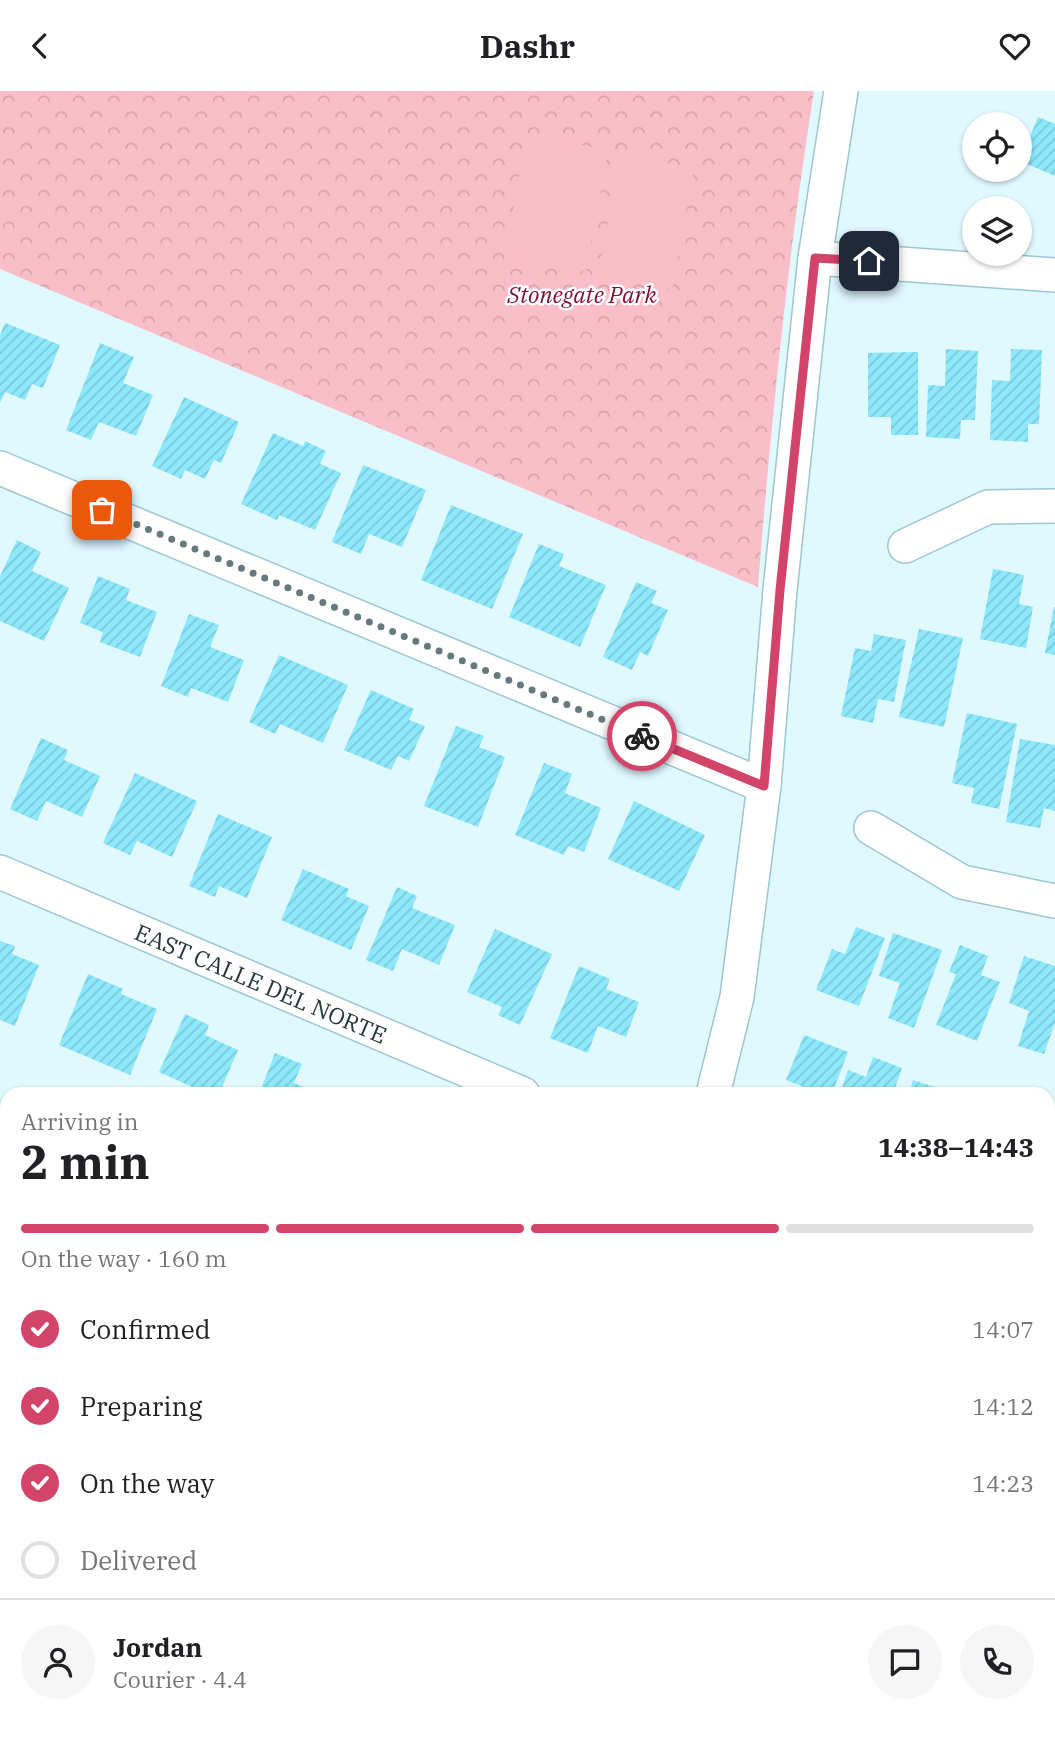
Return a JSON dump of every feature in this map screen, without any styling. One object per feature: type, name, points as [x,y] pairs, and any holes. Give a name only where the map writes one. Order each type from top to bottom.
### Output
[{"type":"street","points":[[715,1087],[737,997],[764,786],[780,590],[815,258],[841,91]]},
{"type":"street","points":[[815,258],[1055,275]]},
{"type":"street","points":[[0,468],[764,786]]},
{"type":"street","points":[[905,546],[988,507],[1055,506]]},
{"type":"street","points":[[871,828],[962,882],[1055,901]]},
{"type":"street","name":"EAST CALLE DEL NORTE","points":[[0,872],[507,1087]]},
{"type":"green space","name":"Stonegate Park","points":[[0,91],[814,91],[781,338],[758,587],[0,269]]},
{"type":"green space","points":[[527,135],[608,150],[586,272],[504,258]]},
{"type":"green space","points":[[620,154],[694,168],[672,290],[598,276]]},
{"type":"building","points":[[1038,117],[1055,124],[1055,176],[1032,166],[1032,132]]},
{"type":"building","points":[[5,323],[60,345],[43,388],[32,384],[25,400],[5,392],[0,403],[0,335]]},
{"type":"building","points":[[100,343],[134,357],[123,383],[153,395],[136,436],[99,422],[91,440],[66,430]]},
{"type":"building","points":[[946,349],[978,351],[975,420],[961,420],[960,439],[926,437],[928,385],[945,386]]},
{"type":"building","points":[[1011,349],[1042,350],[1039,424],[1028,424],[1028,442],[990,440],[992,380],[1010,381]]},
{"type":"building","points":[[918,352],[918,435],[891,435],[891,417],[868,417],[868,353]]},
{"type":"building","points":[[184,397],[239,422],[221,463],[214,460],[205,479],[185,470],[181,479],[152,466]]},
{"type":"building","points":[[273,433],[303,446],[305,441],[326,451],[320,464],[341,473],[315,530],[279,515],[277,520],[241,504]]},
{"type":"building","points":[[363,465],[426,490],[402,547],[369,534],[361,554],[332,542]]},
{"type":"building","points":[[451,505],[523,534],[492,609],[421,580]]},
{"type":"building","points":[[17,540],[41,552],[32,571],[69,588],[44,641],[0,621],[0,576]]},
{"type":"building","points":[[539,544],[564,554],[559,566],[606,585],[580,647],[509,617]]},
{"type":"building","points":[[993,569],[1024,575],[1019,604],[1033,607],[1026,648],[980,639]]},
{"type":"building","points":[[98,576],[130,589],[126,600],[157,612],[140,657],[100,642],[103,632],[80,623]]},
{"type":"building","points":[[636,582],[657,591],[651,603],[668,610],[648,656],[640,652],[632,670],[603,657]]},
{"type":"building","points":[[1055,607],[1055,655],[1045,653]]},
{"type":"building","points":[[189,614],[219,625],[210,647],[244,660],[228,702],[191,688],[188,697],[161,686]]},
{"type":"building","points":[[919,629],[963,638],[944,727],[899,717]]},
{"type":"building","points":[[874,634],[906,640],[894,702],[878,699],[873,723],[841,716],[855,648],[871,651]]},
{"type":"building","points":[[279,655],[348,685],[323,743],[280,724],[275,734],[249,722]]},
{"type":"building","points":[[371,690],[414,709],[409,720],[425,726],[409,761],[398,756],[391,770],[344,750]]},
{"type":"building","points":[[967,713],[1017,724],[999,809],[971,803],[974,788],[952,783]]},
{"type":"building","points":[[456,726],[484,736],[479,747],[505,757],[478,827],[424,806]]},
{"type":"building","points":[[41,738],[68,750],[64,760],[100,776],[82,817],[46,801],[37,821],[10,809]]},
{"type":"building","points":[[1020,739],[1055,745],[1055,811],[1044,808],[1040,828],[1006,822]]},
{"type":"building","points":[[544,763],[572,774],[565,793],[601,808],[584,852],[568,846],[564,855],[515,835]]},
{"type":"building","points":[[135,773],[197,801],[172,857],[137,841],[130,855],[103,843]]},
{"type":"building","points":[[634,801],[705,835],[679,891],[608,859]]},
{"type":"building","points":[[218,814],[272,837],[247,898],[219,886],[215,897],[189,886]]},
{"type":"building","points":[[303,869],[349,889],[346,896],[369,906],[351,950],[281,920]]},
{"type":"building","points":[[397,887],[417,896],[412,908],[455,925],[439,965],[402,949],[393,971],[366,960]]},
{"type":"building","points":[[856,927],[885,938],[859,1006],[816,990],[832,949],[845,954]]},
{"type":"building","points":[[495,929],[552,954],[520,1025],[498,1015],[502,1007],[467,992]]},
{"type":"building","points":[[893,933],[942,950],[914,1028],[888,1018],[900,983],[879,976]]},
{"type":"building","points":[[0,941],[15,946],[12,954],[39,965],[15,1026],[0,1020]]},
{"type":"building","points":[[960,945],[988,956],[981,975],[1000,982],[977,1041],[936,1025],[956,974],[949,972]]},
{"type":"building","points":[[1024,956],[1055,966],[1055,1023],[1044,1054],[1018,1046],[1029,1011],[1009,1003]]},
{"type":"building","points":[[579,966],[610,979],[606,989],[639,1002],[626,1037],[598,1026],[588,1053],[550,1038]]},
{"type":"building","points":[[88,974],[123,989],[121,994],[157,1009],[130,1075],[59,1045]]},
{"type":"building","points":[[185,1014],[209,1025],[205,1035],[238,1050],[222,1087],[192,1087],[159,1072]]},
{"type":"building","points":[[804,1035],[848,1052],[835,1087],[802,1087],[786,1080]]},
{"type":"building","points":[[275,1053],[302,1064],[294,1083],[304,1087],[262,1087]]},
{"type":"building","points":[[873,1057],[902,1068],[895,1087],[842,1087],[848,1070],[866,1077]]},
{"type":"building","points":[[913,1080],[935,1087],[911,1087]]},
{"type":"way so far","points":[[102,510],[642,736]]},
{"type":"route","points":[[642,736],[764,786],[780,590],[815,258],[869,261]]}]
